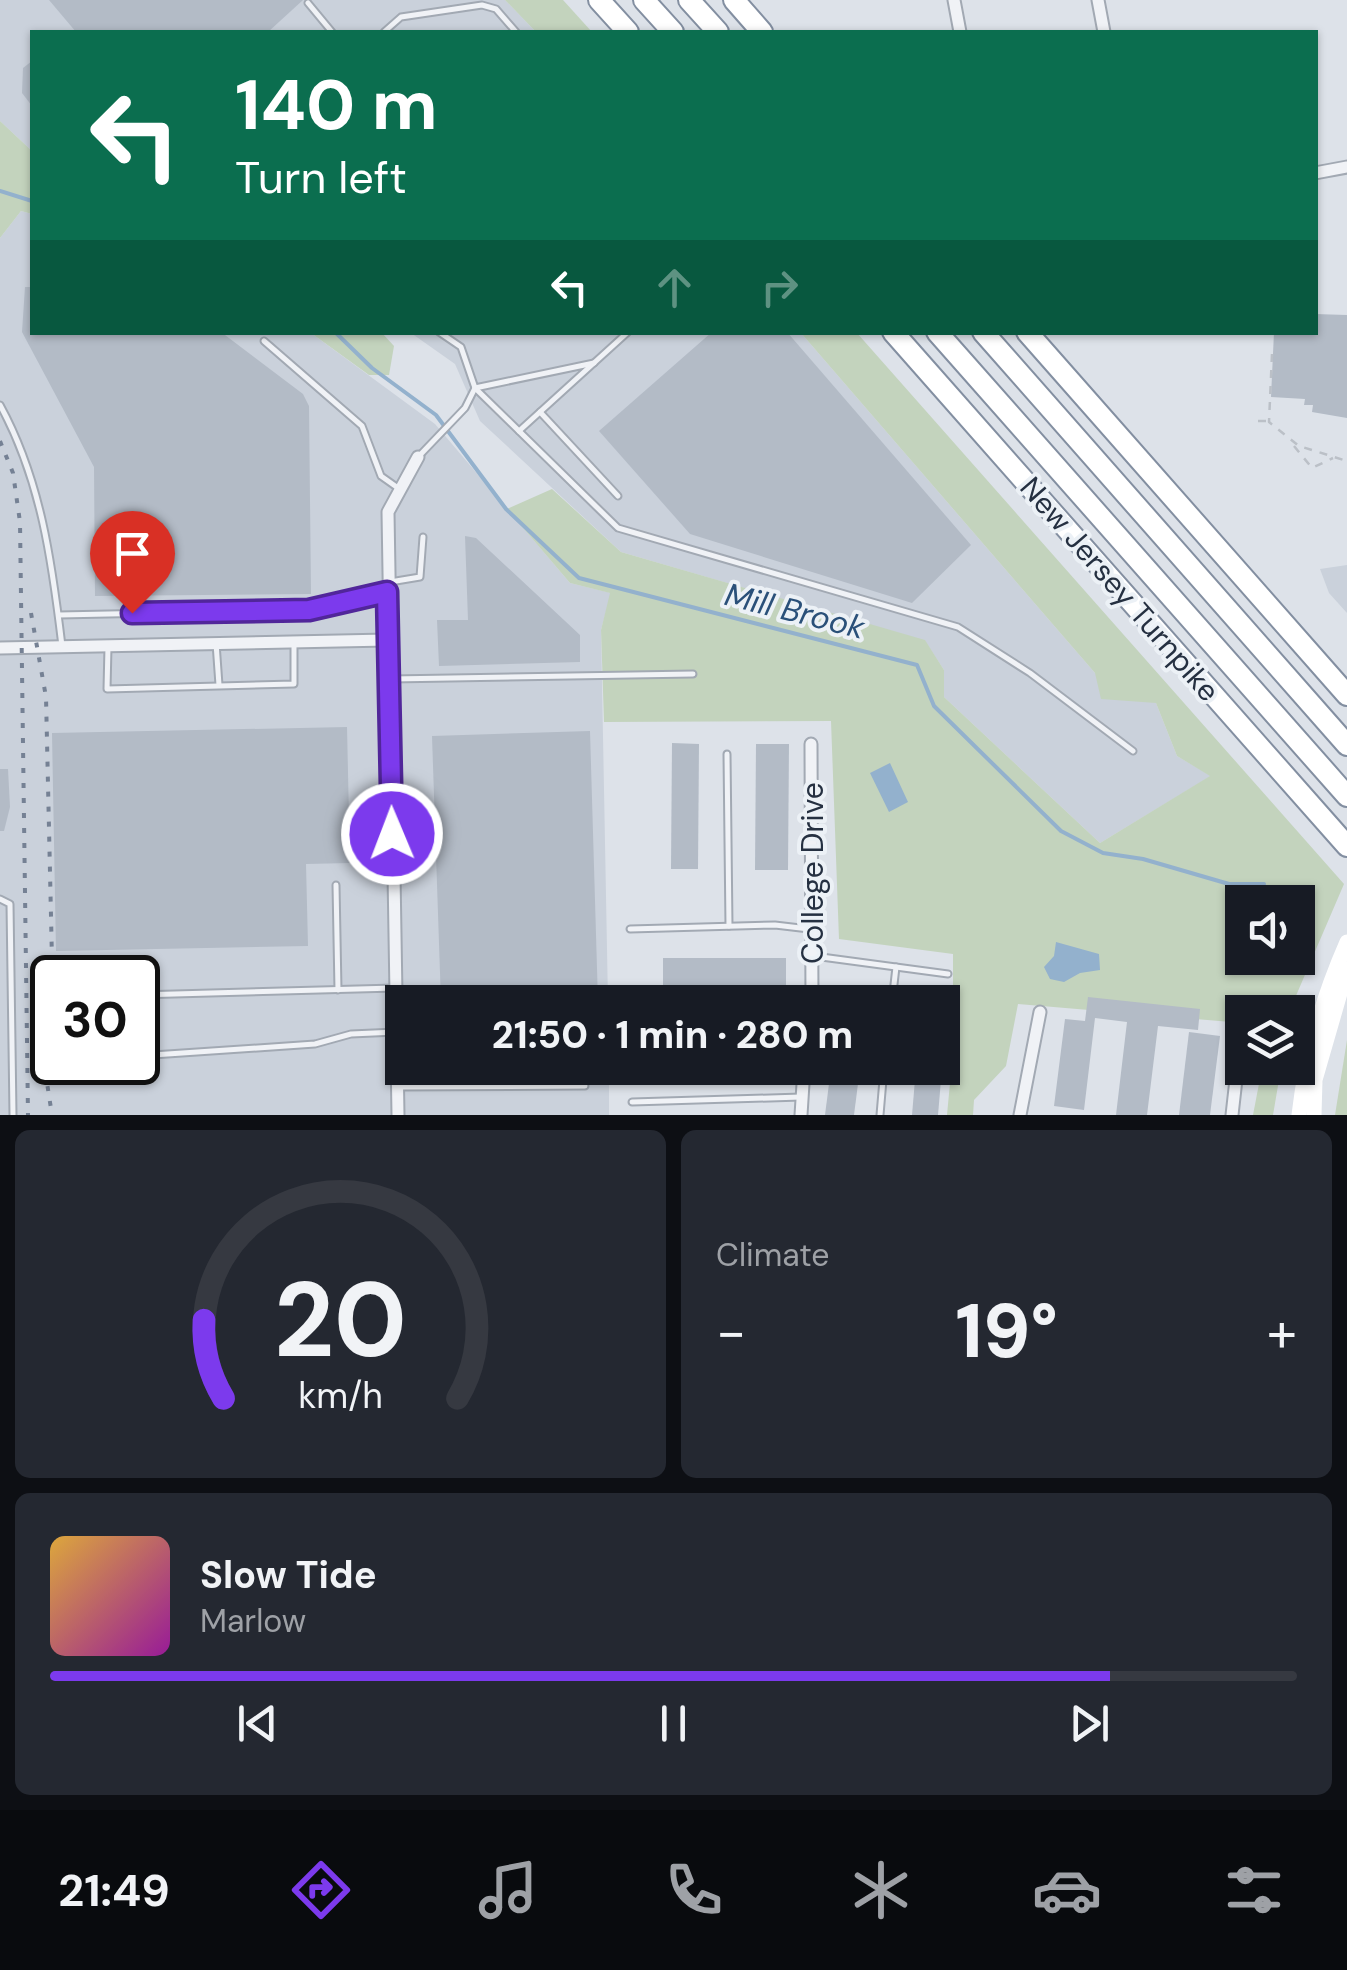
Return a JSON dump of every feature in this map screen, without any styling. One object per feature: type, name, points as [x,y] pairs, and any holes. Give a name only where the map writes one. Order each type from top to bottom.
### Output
[{"type":"highway","points":[[599,0],[626,30]]},
{"type":"highway","points":[[644,0],[668,30]]},
{"type":"highway","points":[[734,0],[760,30]]},
{"type":"highway","points":[[694,2],[716,30]]},
{"type":"highway","name":"New Jersey Turnpike","points":[[896,335],[1347,846]]},
{"type":"highway","name":"New Jersey Turnpike","points":[[941,335],[1347,796]]},
{"type":"highway","points":[[986,335],[1347,745]]},
{"type":"highway","points":[[1030,335],[1347,695]]},
{"type":"main road","points":[[1299,1115],[1305,1058],[1326,990],[1347,942]]},
{"type":"main road","points":[[1314,1115],[1315,1080],[1347,968]]},
{"type":"street","points":[[954,0],[960,30]]},
{"type":"street","points":[[1098,0],[1104,30]]},
{"type":"street","points":[[1318,172],[1347,166]]},
{"type":"street","points":[[395,985],[388,512],[418,457]]},
{"type":"street","points":[[0,648],[387,640]]},
{"type":"street","name":"College Drive","points":[[812,744],[813,985]]},
{"type":"street","points":[[1020,1115],[1040,1012]]},
{"type":"street","points":[[397,1085],[398,1115]]},
{"type":"street","points":[[801,1115],[802,1085]]},
{"type":"street","points":[[1232,1115],[1235,1085]]},
{"type":"lane","points":[[308,3],[330,30]]},
{"type":"lane","points":[[386,30],[402,17],[482,5],[496,9],[514,30]]},
{"type":"lane","points":[[444,335],[460,347],[475,388],[618,528],[958,627],[1030,674],[1134,751]]},
{"type":"lane","points":[[519,432],[625,335]]},
{"type":"lane","points":[[264,341],[362,426],[380,476],[398,488]]},
{"type":"lane","points":[[475,388],[594,363]]},
{"type":"lane","points":[[418,457],[466,408],[475,388]]},
{"type":"lane","points":[[0,406],[24,449],[50,552],[62,646]]},
{"type":"lane","points":[[540,412],[618,496]]},
{"type":"lane","points":[[58,615],[309,610],[414,582],[420,578],[423,537]]},
{"type":"lane","points":[[108,645],[107,689],[294,684],[294,642]]},
{"type":"lane","points":[[216,643],[219,685]]},
{"type":"lane","points":[[388,679],[693,674]]},
{"type":"lane","points":[[727,754],[729,926]]},
{"type":"lane","points":[[336,885],[338,990]]},
{"type":"lane","points":[[0,899],[10,904],[13,1115]]},
{"type":"lane","points":[[630,929],[729,926],[812,930]]},
{"type":"lane","points":[[814,956],[948,974]]},
{"type":"lane","points":[[894,985],[896,966]]},
{"type":"lane","points":[[160,994],[385,988]]},
{"type":"lane","points":[[160,1055],[315,1044],[351,1034],[385,1032]]},
{"type":"lane","points":[[880,1115],[883,1085]]},
{"type":"lane","points":[[397,1088],[586,1086]]},
{"type":"lane","points":[[632,1102],[800,1097]]},
{"type":"path","points":[[1269,422],[1272,354]]},
{"type":"path","points":[[1258,421],[1274,422],[1312,468],[1333,458]]},
{"type":"path","points":[[1290,441],[1347,461]]},
{"type":"shaded area","points":[[0,0],[505,0],[534,30],[30,30],[30,149],[0,121]]},
{"type":"shaded area","points":[[21,211],[30,213],[30,335],[314,335],[435,424],[570,583],[611,593],[601,630],[608,985],[385,985],[385,1085],[609,1085],[609,1115],[0,1115],[0,238]]},
{"type":"shaded area","points":[[414,335],[803,335],[1095,673],[1156,703],[1177,756],[1211,776],[1100,843],[944,697],[944,670],[925,641],[621,552],[480,421],[455,364]]},
{"type":"shaded area","points":[[1347,565],[1347,613],[1329,593],[1320,569]]},
{"type":"green space","points":[[505,0],[563,0],[590,30],[534,30]]},
{"type":"green space","points":[[0,121],[30,149],[30,213],[21,211],[0,238]]},
{"type":"green space","points":[[314,335],[384,335],[394,346],[389,375],[369,375]]},
{"type":"green space","points":[[803,335],[859,335],[1344,884],[1315,951],[1315,885],[1225,885],[1225,975],[1305,975],[1296,995],[1225,995],[1225,1021],[1018,1004],[1006,1066],[974,1100],[973,1115],[947,1115],[950,1085],[960,1085],[960,985],[953,985],[953,954],[839,939],[831,721],[604,722],[601,630],[610,593],[570,583],[507,509],[552,489],[621,552],[925,640],[944,670],[944,697],[1100,843],[1210,776],[1177,756],[1156,703],[1101,699],[1095,673]]},
{"type":"green space","points":[[1347,1040],[1347,1115],[1335,1115]]},
{"type":"green space","points":[[1259,1085],[1278,1085],[1273,1115],[1253,1115]]},
{"type":"water","points":[[890,763],[908,802],[889,812],[870,773]]},
{"type":"water","points":[[1056,942],[1099,954],[1100,970],[1080,973],[1064,982],[1050,979],[1044,967],[1054,956]]},
{"type":"building","points":[[49,0],[303,0],[270,30],[74,30]]},
{"type":"building","points":[[30,63],[30,103],[22,93],[23,68]]},
{"type":"building","points":[[25,287],[30,287],[30,335],[225,335],[303,394],[309,406],[311,594],[95,596],[94,467],[22,332]]},
{"type":"building","points":[[1318,314],[1347,315],[1347,418],[1312,412],[1313,405],[1304,405],[1305,399],[1271,397],[1274,335],[1318,335]]},
{"type":"building","points":[[709,335],[790,335],[971,545],[912,603],[690,534],[599,431]]},
{"type":"building","points":[[465,536],[476,538],[580,635],[580,662],[439,666],[437,620],[468,620]]},
{"type":"building","points":[[347,727],[350,863],[306,864],[308,946],[56,951],[52,733]]},
{"type":"building","points":[[590,731],[597,985],[440,985],[432,736]]},
{"type":"building","points":[[672,743],[699,744],[698,869],[671,869]]},
{"type":"building","points":[[756,744],[789,744],[788,870],[755,870]]},
{"type":"building","points":[[0,769],[8,769],[10,807],[4,831],[0,831]]},
{"type":"building","points":[[663,958],[786,958],[786,985],[663,985]]},
{"type":"building","points":[[1088,997],[1200,1009],[1198,1030],[1158,1026],[1147,1115],[1116,1115],[1127,1022],[1095,1018],[1084,1110],[1054,1106],[1065,1019],[1085,1021]]},
{"type":"building","points":[[1189,1032],[1220,1036],[1210,1115],[1179,1115]]},
{"type":"building","points":[[829,1085],[858,1085],[854,1115],[825,1115]]},
{"type":"building","points":[[915,1085],[941,1085],[938,1115],[912,1115]]},
{"type":"waterway","name":"Mill Brook","points":[[0,191],[30,200]]},
{"type":"waterway","name":"Mill Brook","points":[[338,335],[372,368],[436,415],[506,509],[579,578],[917,665],[934,706],[1061,831],[1103,853],[1143,859],[1229,884],[1264,884]]},
{"type":"railway","points":[[0,441],[13,473],[20,522],[28,1115]]},
{"type":"railway","points":[[31,613],[46,697],[52,955]]},
{"type":"railway","points":[[47,1085],[52,1115]]},
{"type":"route","points":[[132,613],[309,610],[387,592],[392,834]]}]
